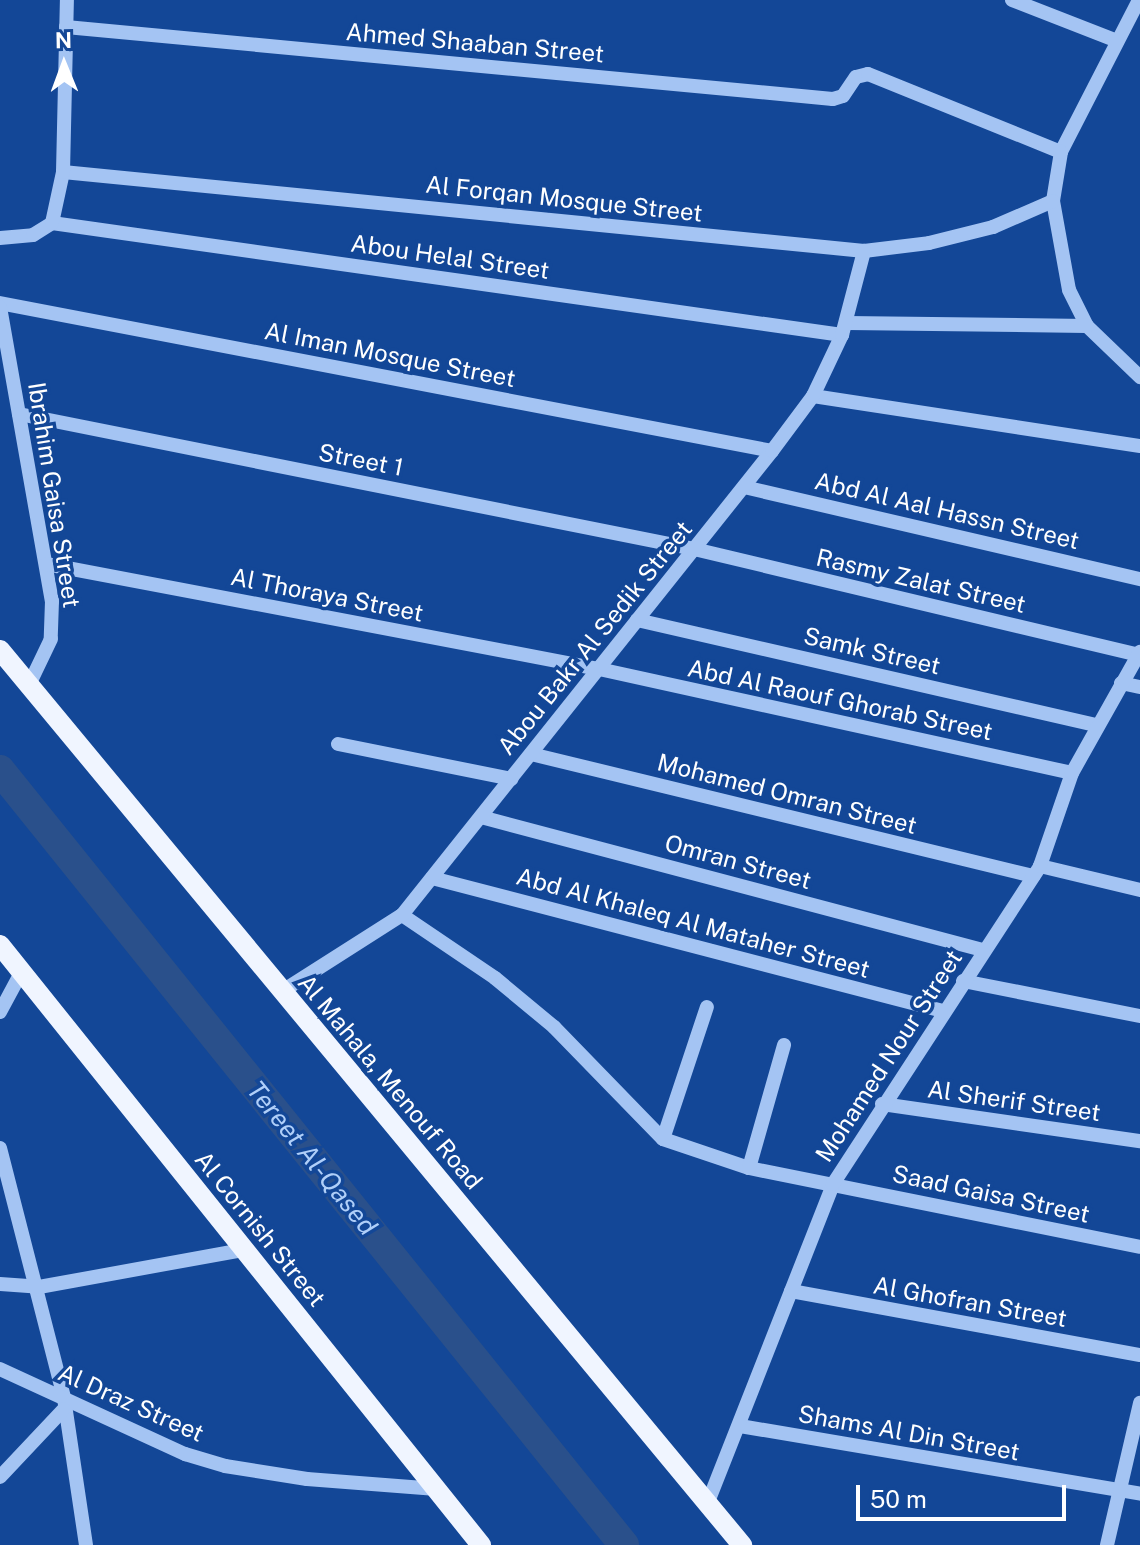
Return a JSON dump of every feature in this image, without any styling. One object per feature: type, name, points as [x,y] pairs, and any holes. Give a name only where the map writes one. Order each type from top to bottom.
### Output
[{"type":"main road","name":"Al Mahala, Menouf Road","points":[[0,650],[742,1545]]},
{"type":"main road","name":"Al Cornish Street","points":[[9,961],[481,1545]]},
{"type":"street","points":[[0,238],[33,235],[52,223],[63,172],[67,0]]},
{"type":"street","points":[[1012,0],[1117,41]]},
{"type":"street","points":[[1139,0],[1134,22],[1117,41],[1061,152],[1053,201],[1069,290],[1087,326],[1140,377]]},
{"type":"street","name":"Ahmed Shaaban Street","points":[[66,27],[833,99],[843,96],[856,77],[868,74],[1061,152]]},
{"type":"street","name":"Al Forqan Mosque Street","points":[[63,172],[864,251],[929,243],[980,230],[1053,201]]},
{"type":"street","name":"Abou Helal Street","points":[[52,223],[845,329],[1087,326]]},
{"type":"street","name":"Abou Bakr Al Sedik Street","points":[[281,992],[402,915],[744,487],[813,396],[845,329],[864,251]]},
{"type":"street","name":"Ibrahim Gaisa Street","points":[[0,305],[46,564],[51,639],[29,685]]},
{"type":"street","name":"Al Iman Mosque Street","points":[[0,305],[772,451]]},
{"type":"street","points":[[813,396],[1140,446]]},
{"type":"street","name":"Street 1","points":[[19,414],[694,549]]},
{"type":"street","name":"Abd Al Aal Hassn Street","points":[[744,487],[1140,579]]},
{"type":"street","name":"Rasmy Zalat Street","points":[[694,549],[1139,654]]},
{"type":"street","name":"Al Thoraya Street","points":[[46,564],[599,669]]},
{"type":"street","name":"Samk Street","points":[[637,620],[1096,725]]},
{"type":"street","name":"Mohamed Nour Street","points":[[708,1502],[833,1184],[882,1104],[1036,871],[1072,773],[1096,725],[1139,654]]},
{"type":"street","name":"Abd Al Raouf Ghorab Street","points":[[599,669],[1072,773]]},
{"type":"street","points":[[1121,683],[1140,687]]},
{"type":"street","points":[[338,744],[511,779]]},
{"type":"street","name":"Mohamed Omran Street","points":[[531,754],[1036,871],[1140,890]]},
{"type":"street","name":"Omran Street","points":[[481,817],[983,950]]},
{"type":"street","name":"Abd Al Khaleq Al Mataher Street","points":[[432,878],[943,1011]]},
{"type":"street","points":[[402,915],[495,978],[554,1027],[663,1139],[707,1007]]},
{"type":"street","points":[[0,1012],[9,961]]},
{"type":"street","points":[[963,981],[1140,1016]]},
{"type":"street","points":[[749,1168],[784,1045]]},
{"type":"street","name":"Al Sherif Street","points":[[882,1104],[1140,1141]]},
{"type":"street","name":"Saad Gaisa Street","points":[[663,1139],[704,1157],[749,1168],[1140,1247]]},
{"type":"street","points":[[0,1148],[39,1287],[64,1404],[86,1545]]},
{"type":"street","points":[[0,1284],[39,1287],[243,1250]]},
{"type":"street","name":"Al Ghofran Street","points":[[791,1291],[1140,1355]]},
{"type":"street","name":"Al Draz Street","points":[[0,1369],[64,1404],[185,1454],[225,1466],[307,1479],[437,1489]]},
{"type":"street","points":[[1107,1545],[1140,1403]]},
{"type":"street","points":[[0,1477],[64,1404]]},
{"type":"street","name":"Shams Al Din Street","points":[[740,1426],[1140,1494]]},
{"type":"waterway","name":"Tereet Al-Qased","points":[[0,770],[624,1545]]}]
